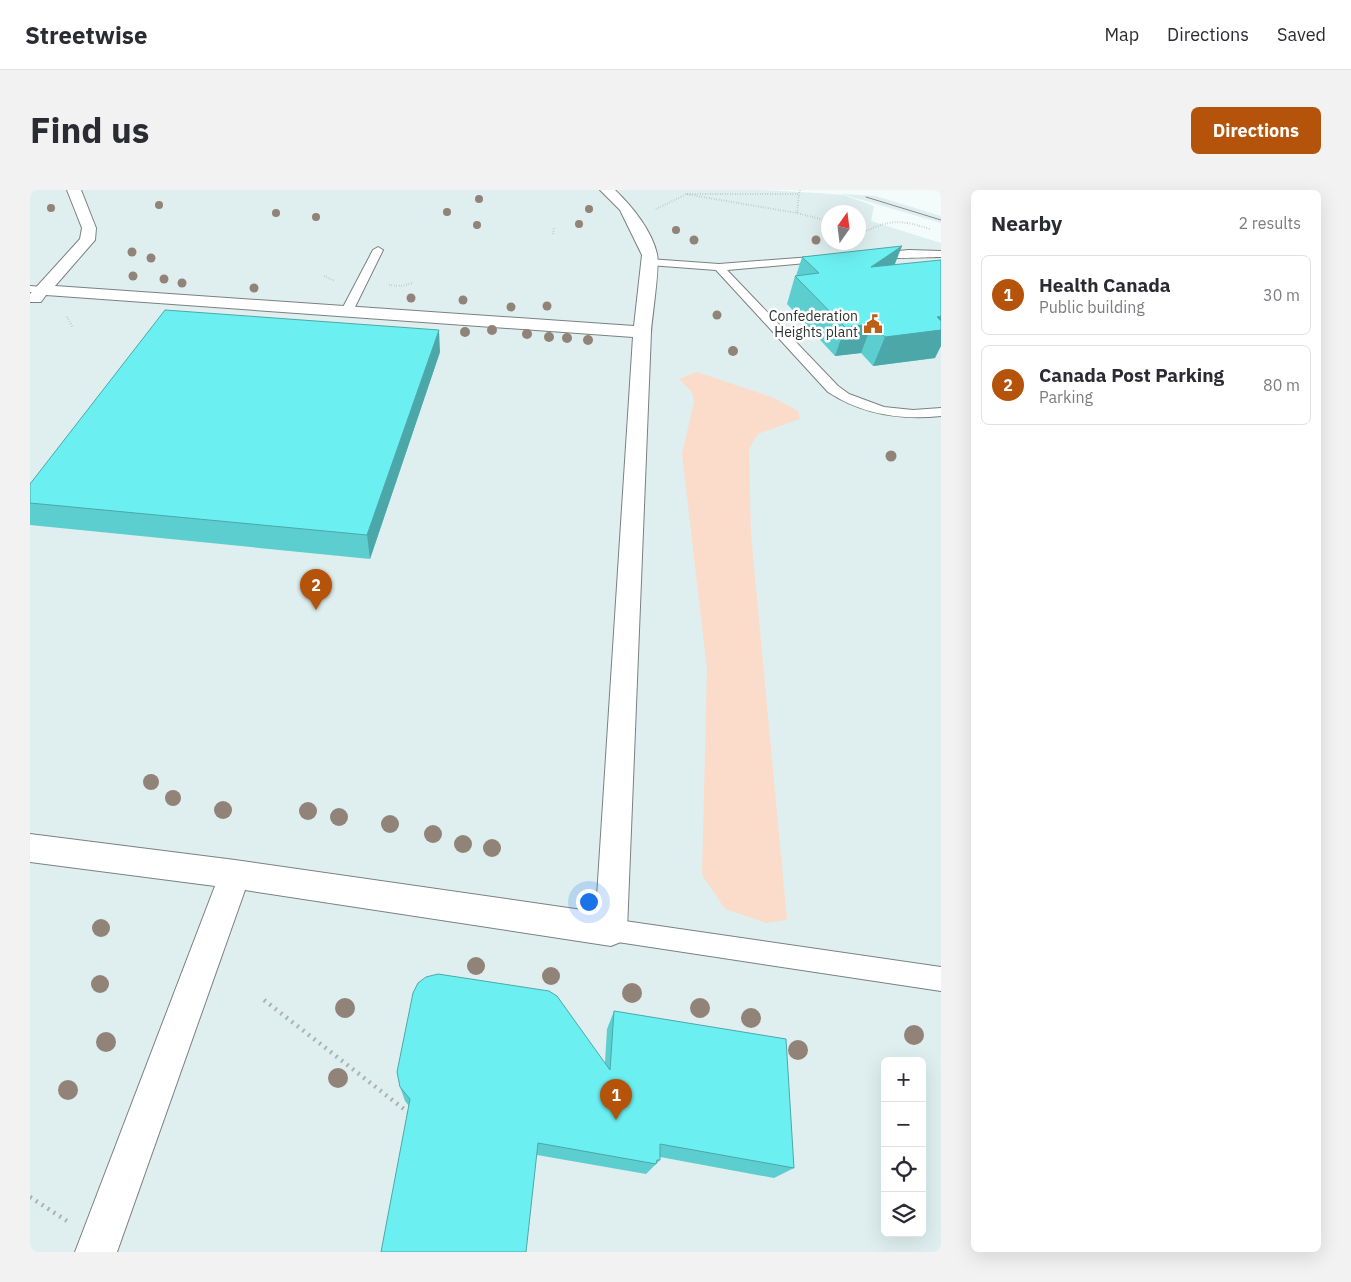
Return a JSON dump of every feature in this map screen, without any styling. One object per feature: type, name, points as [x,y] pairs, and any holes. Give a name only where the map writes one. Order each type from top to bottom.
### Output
[{"type":"street","points":[[30,303],[37,289],[87,240],[89,228],[74,190]]},
{"type":"street","points":[[30,848],[235,874],[611,930],[642,332],[650,255],[636,224],[625,207],[608,190]]},
{"type":"street","points":[[37,289],[642,332]]},
{"type":"street","points":[[96,1252],[235,874]]},
{"type":"lane","points":[[353,312],[383,251]]},
{"type":"lane","points":[[866,256],[908,253],[941,254]]},
{"type":"lane","points":[[649,262],[719,267],[837,258]]},
{"type":"lane","points":[[719,267],[833,389],[843,397],[861,405],[894,412],[911,414],[941,412]]},
{"type":"lane","points":[[611,930],[941,979]]},
{"type":"path","points":[[797,213],[800,190]]},
{"type":"path","points":[[651,212],[691,192],[799,194]]},
{"type":"path","points":[[685,195],[797,213],[821,219]]},
{"type":"path","points":[[866,231],[885,221],[897,219],[936,230]]},
{"type":"path","points":[[553,234],[554,227]]},
{"type":"path","points":[[264,1000],[410,1114]]},
{"type":"path","points":[[30,1197],[70,1224]]},
{"type":"shaded area","points":[[30,190],[761,190],[817,193],[844,195],[874,206],[871,221],[941,243],[941,1252],[30,1252]]},
{"type":"shaded area","points":[[842,194],[876,196],[941,216],[941,223]]},
{"type":"shaded area","points":[[697,372],[774,398],[798,411],[800,419],[758,434],[749,449],[751,534],[787,920],[766,923],[725,909],[702,875],[707,669],[682,454],[694,402],[692,392],[679,379]]},
{"type":"building","points":[[902,246],[871,267],[941,260],[941,316],[937,317],[941,321],[941,330],[885,337],[872,324],[845,327],[795,276],[819,273],[802,257]]},
{"type":"building","points":[[165,310],[439,330],[367,535],[30,503],[30,484]]},
{"type":"building","points":[[438,974],[549,991],[557,996],[610,1070],[614,1011],[786,1039],[794,1168],[660,1144],[660,1160],[657,1160],[656,1164],[538,1143],[526,1252],[381,1252],[410,1099],[400,1087],[397,1072],[413,993],[418,983],[426,977]]},
{"type":"tram line","points":[[866,197],[941,220]]},
{"type":"place","name":"Confederation Heights plant","points":[[873,324]]},
{"type":"place","name":"Canada Post Parking","points":[[316,610]]},
{"type":"place","name":"Health Canada","points":[[616,1120]]}]
